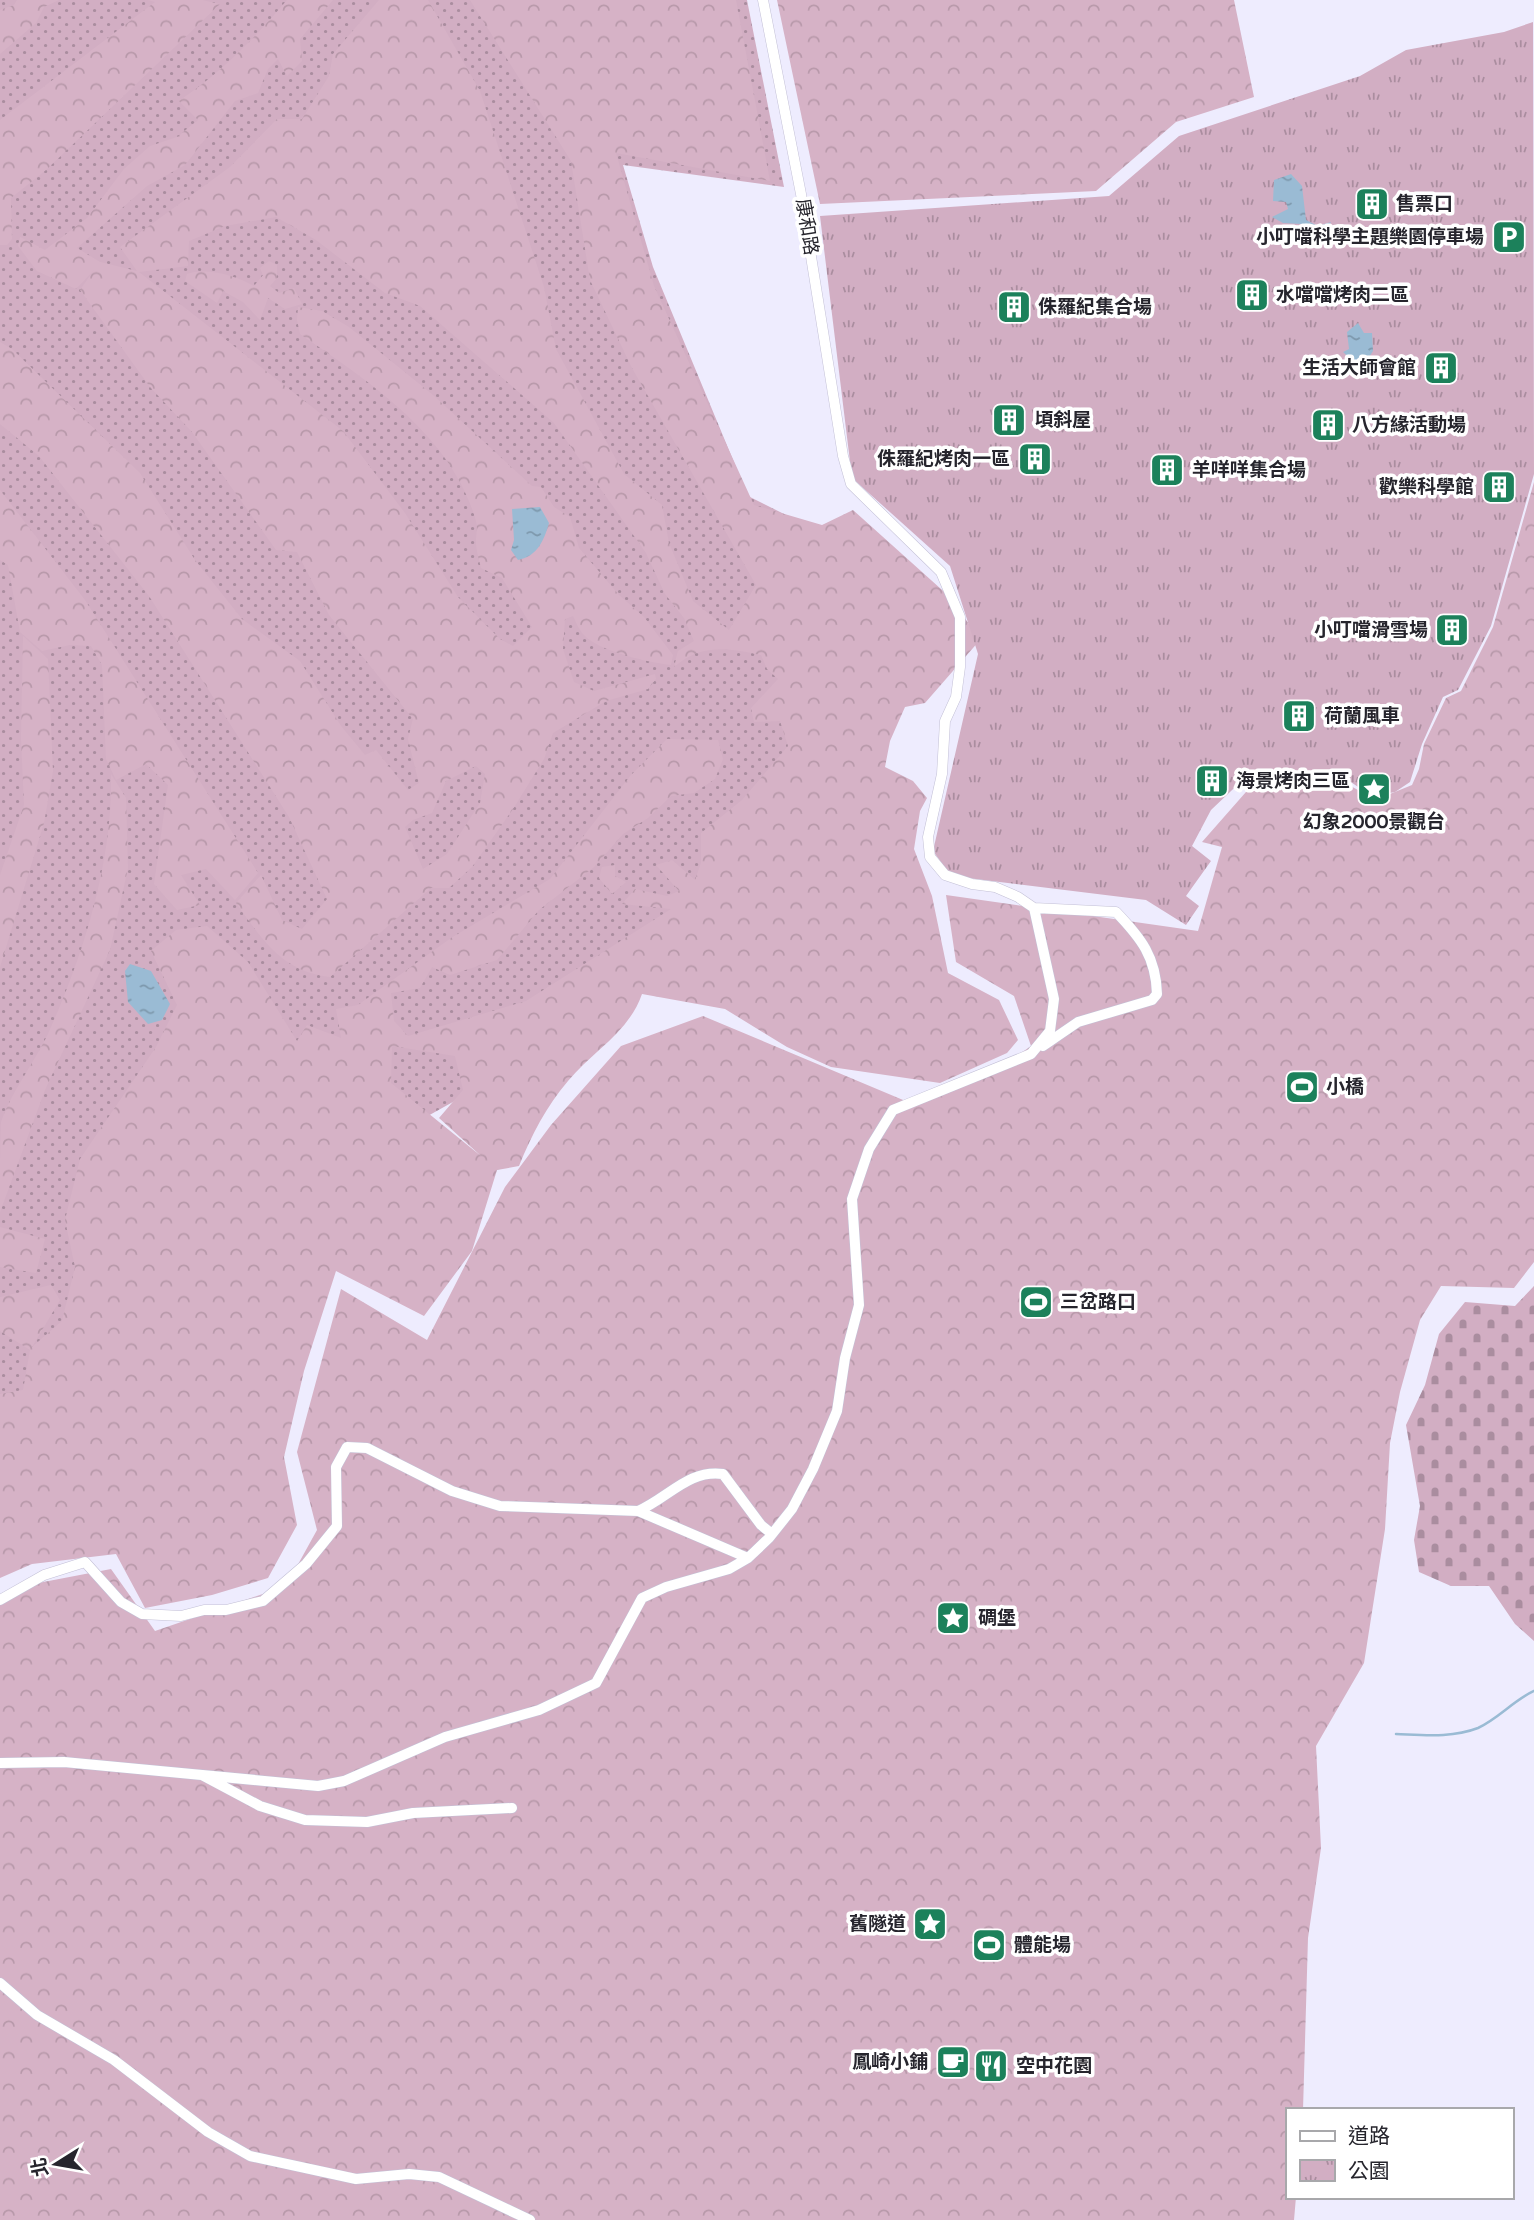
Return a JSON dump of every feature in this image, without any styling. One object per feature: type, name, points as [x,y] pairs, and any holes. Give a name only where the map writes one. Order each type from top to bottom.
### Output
[{"type":"street","name":"康和路","points":[[763,0],[802,194],[843,456],[851,484],[940,572],[960,617],[959,677],[956,698],[945,721],[942,774],[928,837],[930,857],[945,875],[972,884],[995,887],[1034,908]]},
{"type":"street","points":[[0,1763],[64,1762],[318,1786],[344,1781],[445,1737],[539,1710],[596,1683],[642,1598],[666,1587],[729,1569],[748,1558],[792,1509],[813,1469],[837,1411],[845,1358],[859,1306],[852,1199],[869,1149],[893,1110],[1031,1054],[1078,1022],[1152,1000],[1157,993],[1152,959],[1133,930],[1116,912],[1034,908],[1054,999],[1050,1031],[1031,1054]]},
{"type":"street","points":[[0,1600],[44,1575],[85,1562],[121,1602],[142,1614],[181,1616],[204,1610],[226,1610],[263,1601],[306,1564],[337,1526],[336,1467],[346,1447],[367,1448],[452,1491],[500,1506],[638,1511],[748,1558]]},
{"type":"street","points":[[638,1511],[653,1505],[688,1478],[709,1472],[723,1474],[761,1525],[772,1534]]},
{"type":"street","points":[[198,1773],[260,1806],[305,1820],[367,1822],[413,1813],[512,1808]]},
{"type":"street","points":[[0,1983],[37,2015],[114,2060],[208,2132],[250,2156],[356,2179],[409,2174],[439,2177],[530,2220]]},
{"type":"green space","points":[[0,0],[747,0],[784,187],[623,165],[653,267],[748,496],[816,530],[794,761],[679,949],[505,1073],[417,1122],[0,1450]]},
{"type":"green space","points":[[17,0],[59,0],[44,7],[36,23],[0,54],[0,10],[14,5]]},
{"type":"green space","points":[[148,0],[202,0],[220,4],[46,170],[11,198],[12,239],[7,245],[0,245],[0,120],[155,2]]},
{"type":"green space","points":[[287,0],[333,0],[300,39],[302,61],[287,76],[278,59],[268,69],[258,93],[235,101],[185,165],[147,186],[77,248],[100,262],[137,271],[120,247],[230,167],[277,119],[302,119],[329,76],[333,54],[379,0],[428,0],[480,91],[544,287],[556,349],[624,474],[662,505],[669,543],[693,601],[729,630],[756,585],[632,368],[590,280],[571,161],[470,0],[736,0],[770,181],[616,153],[654,286],[754,505],[822,525],[853,510],[951,598],[980,640],[925,703],[905,707],[890,741],[885,767],[913,781],[927,798],[920,811],[914,849],[932,896],[948,973],[999,1000],[1018,1040],[1007,1053],[940,1083],[831,1067],[787,1047],[725,1009],[642,994],[619,1030],[578,1070],[553,1101],[534,1132],[519,1166],[497,1170],[472,1251],[424,1316],[336,1271],[304,1371],[284,1457],[297,1525],[268,1578],[212,1595],[145,1608],[116,1554],[32,1564],[0,1578],[0,1394],[23,1390],[30,1350],[0,1331],[0,1297],[51,1285],[60,1300],[32,1347],[62,1321],[75,1267],[65,1220],[80,1159],[156,1047],[177,1005],[151,951],[176,930],[207,926],[248,962],[297,1041],[307,1025],[341,1038],[336,1009],[358,1005],[451,938],[550,879],[631,775],[667,739],[718,740],[723,759],[715,779],[694,793],[671,796],[648,818],[623,834],[594,867],[539,910],[497,960],[450,975],[432,967],[420,988],[391,993],[394,1021],[408,1036],[526,1001],[671,909],[622,904],[635,889],[667,896],[679,891],[656,865],[672,860],[695,880],[701,863],[701,833],[742,800],[788,746],[780,721],[754,722],[751,708],[778,679],[767,669],[761,655],[716,649],[695,654],[674,667],[678,651],[694,641],[684,618],[665,594],[646,553],[554,423],[420,306],[385,293],[316,240],[276,217],[225,226],[189,241],[188,266],[139,272],[343,431],[405,513],[458,597],[500,639],[513,646],[532,627],[502,578],[481,568],[476,545],[476,521],[464,490],[448,462],[428,436],[379,391],[300,334],[298,307],[322,311],[349,327],[433,395],[532,486],[541,487],[554,507],[570,517],[579,548],[619,595],[644,617],[673,655],[671,665],[612,651],[584,635],[573,616],[565,619],[563,649],[574,682],[594,691],[655,674],[656,679],[648,689],[606,701],[553,733],[544,759],[472,867],[449,888],[431,888],[330,977],[313,974],[286,961],[265,941],[236,903],[261,875],[282,920],[302,929],[327,899],[289,817],[149,596],[39,456],[0,424],[0,342],[12,349],[140,473],[195,560],[242,619],[300,661],[341,726],[365,755],[376,750],[408,790],[419,783],[408,739],[413,719],[329,615],[297,552],[276,550],[192,432],[150,387],[80,290],[94,270],[76,289],[37,271],[18,246],[20,237],[45,250],[87,218],[124,169],[150,146],[177,137],[198,120],[179,101],[223,67]],"holes":[[[476,766],[485,774],[480,803],[447,854],[423,869],[405,827],[413,820],[432,813],[446,781]],[[392,1046],[455,1056],[463,1090],[439,1118],[481,1156],[391,1083]]]},
{"type":"green space","points":[[777,0],[1234,0],[1254,97],[1176,122],[1096,191],[820,204]]},
{"type":"green space","points":[[1533,22],[1534,474],[1491,626],[1458,690],[1443,697],[1422,744],[1410,782],[1395,792],[1379,795],[1367,793],[1342,776],[1250,773],[1211,810],[1192,846],[1211,861],[1186,896],[1199,906],[1186,925],[1146,900],[951,876],[933,851],[978,654],[950,566],[852,478],[820,216],[1109,196],[1179,136],[1360,76],[1406,50],[1504,32]]},
{"type":"green space","points":[[269,261],[277,265],[277,278],[270,286],[279,293],[294,288],[302,304],[285,309],[268,298],[260,320],[243,302],[223,291],[217,303],[185,281],[187,274],[213,272],[254,286],[263,275],[260,268]]},
{"type":"green space","points":[[1534,482],[1534,1262],[1514,1288],[1441,1286],[1420,1320],[1400,1392],[1390,1443],[1385,1529],[1364,1663],[1316,1746],[1321,1848],[1308,1938],[1303,2108],[1286,2108],[1286,2199],[1296,2199],[1294,2220],[0,2220],[0,1599],[33,1584],[111,1569],[155,1631],[286,1586],[317,1530],[297,1452],[341,1289],[427,1340],[505,1187],[551,1125],[621,1046],[703,1016],[915,1105],[992,1073],[1031,1046],[1014,996],[956,962],[946,895],[1198,931],[1222,847],[1202,842],[1253,784],[1340,780],[1365,794],[1380,798],[1412,785],[1419,769],[1424,744],[1446,698],[1461,691],[1493,627]]},
{"type":"green space","points":[[0,490],[85,600],[258,873],[235,900],[206,869],[181,875],[200,905],[177,910],[154,884],[168,785],[146,764],[116,780],[106,759],[102,665],[91,646],[70,645],[42,651],[20,632],[8,565],[0,560]]},
{"type":"green space","points":[[23,636],[48,659],[53,771],[44,823],[0,967],[0,875],[24,805],[21,738]]},
{"type":"green space","points":[[111,774],[126,798],[128,868],[110,950],[45,1090],[0,1212],[1,1122],[51,1027],[85,936],[102,871]]},
{"type":"green space","points":[[615,865],[615,876],[626,882],[612,894],[599,878],[602,867]]},
{"type":"green space","points":[[0,1227],[45,1239],[36,1273],[0,1267]]},
{"type":"green space","points":[[1534,1286],[1534,1641],[1515,1624],[1489,1586],[1451,1586],[1419,1572],[1414,1540],[1420,1506],[1406,1425],[1425,1385],[1439,1334],[1465,1302],[1515,1306]]},
{"type":"water","points":[[1291,174],[1302,186],[1306,220],[1318,226],[1331,222],[1325,235],[1313,236],[1301,224],[1283,223],[1272,217],[1288,209],[1286,202],[1273,201],[1274,180]]},
{"type":"water","points":[[1358,323],[1364,333],[1372,333],[1373,351],[1365,364],[1356,364],[1343,352],[1349,349],[1347,332]]},
{"type":"water","points":[[540,507],[549,523],[545,535],[531,555],[518,560],[511,550],[514,540],[512,509]]},
{"type":"water","points":[[130,964],[151,971],[170,1004],[162,1020],[148,1024],[128,1002],[125,971]]},
{"type":"waterway","points":[[1396,1734],[1438,1735],[1478,1728],[1534,1691]]},
{"type":"place","name":"售票口","points":[[1372,204]]},
{"type":"place","name":"小叮噹科學主題樂園停車場","points":[[1509,237]]},
{"type":"place","name":"水噹噹烤肉二區","points":[[1252,295]]},
{"type":"place","name":"侏羅紀集合場","points":[[1014,307]]},
{"type":"place","name":"生活大師會館","points":[[1441,368]]},
{"type":"place","name":"頃斜屋","points":[[1009,420]]},
{"type":"place","name":"八方緣活動場","points":[[1328,425]]},
{"type":"place","name":"侏羅紀烤肉一區","points":[[1035,459]]},
{"type":"place","name":"羊咩咩集合場","points":[[1167,470]]},
{"type":"place","name":"歡樂科學館","points":[[1499,487]]},
{"type":"place","name":"小叮噹滑雪場","points":[[1452,630]]},
{"type":"place","name":"荷蘭風車","points":[[1299,716]]},
{"type":"place","name":"海景烤肉三區","points":[[1212,781]]},
{"type":"place","name":"幻象2000景觀台","points":[[1374,789]]},
{"type":"place","name":"小橋","points":[[1302,1087]]},
{"type":"place","name":"三岔路口","points":[[1036,1302]]},
{"type":"place","name":"碉堡","points":[[953,1618]]},
{"type":"place","name":"舊隧道","points":[[930,1924]]},
{"type":"place","name":"體能場","points":[[989,1945]]},
{"type":"place","name":"鳳崎小鋪","points":[[953,2062]]},
{"type":"place","name":"空中花園","points":[[991,2066]]}]
